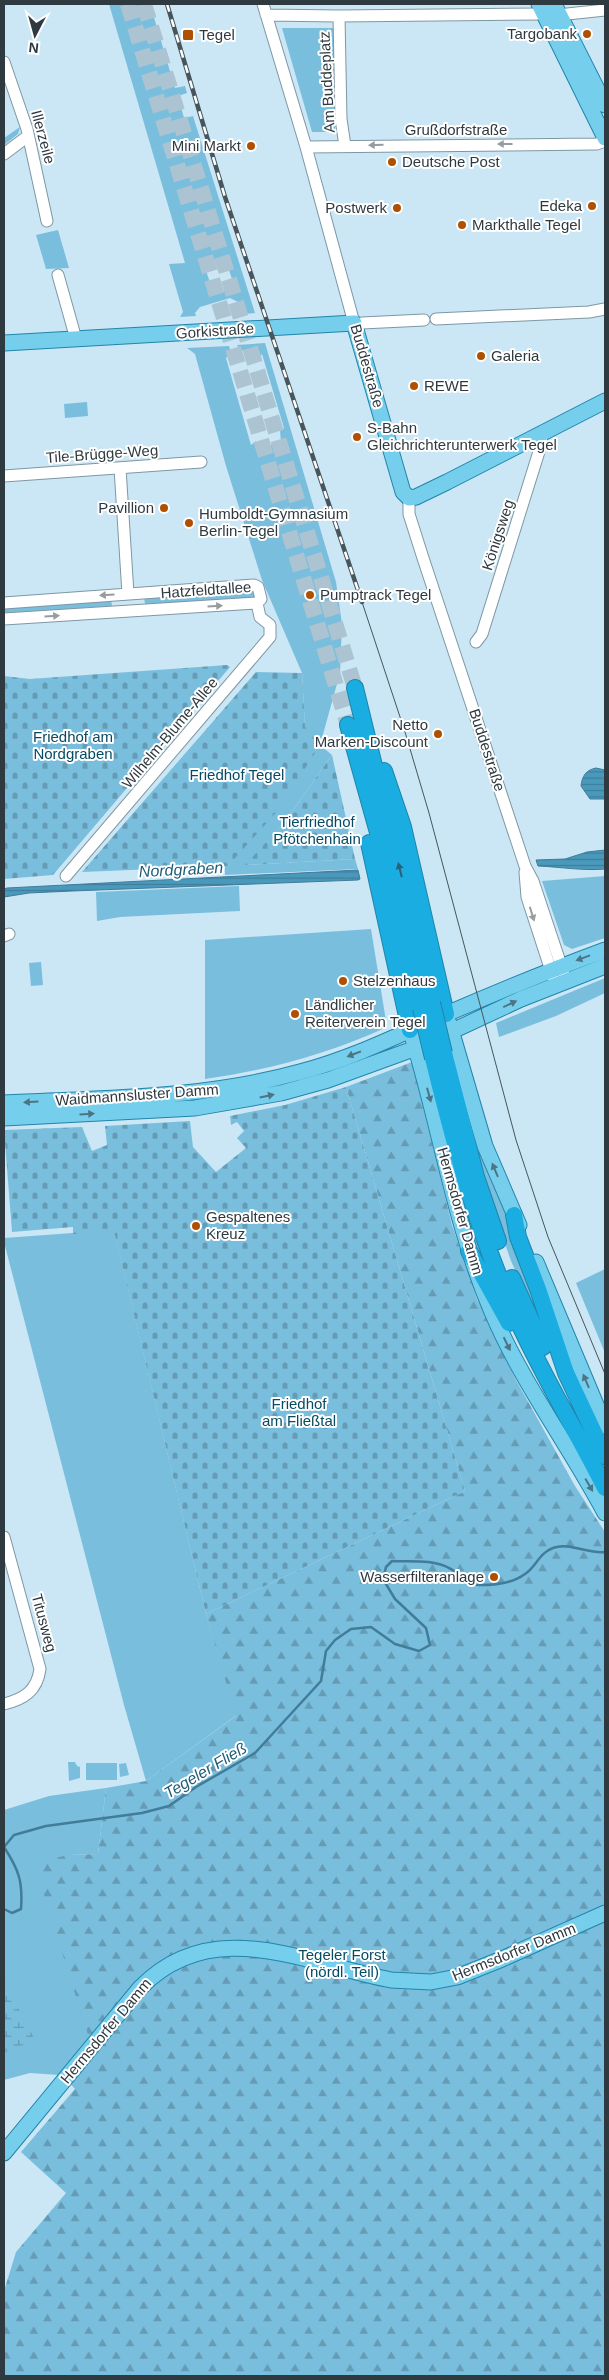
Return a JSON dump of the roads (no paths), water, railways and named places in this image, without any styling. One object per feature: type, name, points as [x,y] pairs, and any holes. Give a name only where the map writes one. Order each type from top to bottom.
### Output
[{"type":"highway","points":[[355,688],[354,746],[361,803],[410,1030]]},
{"type":"highway","points":[[355,723],[426,1005],[462,1170],[494,1265],[518,1320],[605,1488]]},
{"type":"highway","points":[[355,723],[394,797],[403,827],[446,1014]]},
{"type":"highway","points":[[354,746],[426,1005]]},
{"type":"highway","points":[[438,1056],[506,1265],[540,1342],[605,1467]]},
{"type":"highway","points":[[514,1215],[518,1237],[566,1373],[605,1456]]},
{"type":"highway","points":[[469,1251],[552,1403],[578,1438]]},
{"type":"main road","points":[[548,9],[605,105]]},
{"type":"main road","points":[[548,9],[605,140]]},
{"type":"main road","name":"Gorkistraße","points":[[4,343],[358,323]]},
{"type":"main road","name":"Buddestraße","points":[[358,323],[403,492],[410,498]]},
{"type":"main road","points":[[410,498],[440,486],[605,401]]},
{"type":"main road","name":"Waidmannsluster Damm","points":[[4,1118],[170,1110],[240,1102],[307,1086],[416,1048],[451,1032],[605,950]]},
{"type":"main road","name":"Waidmannsluster Damm","points":[[4,1103],[172,1095],[252,1084],[328,1064],[446,1014],[558,975],[605,966]]},
{"type":"main road","points":[[446,1014],[479,1128],[514,1215],[605,1426]]},
{"type":"main road","name":"Hermsdorfer Damm","points":[[410,1030],[469,1251],[492,1312],[509,1350],[605,1513]]},
{"type":"main road","name":"Hermsdorfer Damm","points":[[4,2153],[134,1994],[158,1972],[192,1954],[225,1947],[255,1949],[383,1979],[412,1983],[434,1982],[475,1971],[605,1913]]},
{"type":"street","points":[[265,9],[339,16],[548,9],[605,10]]},
{"type":"street","name":"Buddestraße","points":[[265,9],[358,323]]},
{"type":"street","name":"Am Buddeplatz","points":[[339,16],[341,119],[346,146]]},
{"type":"street","name":"Illerzeile","points":[[4,62],[28,136],[47,221]]},
{"type":"street","points":[[4,154],[28,136]]},
{"type":"street","name":"Grußdorfstraße","points":[[306,148],[597,144],[605,140]]},
{"type":"street","points":[[58,275],[76,339]]},
{"type":"street","points":[[436,319],[589,312],[605,309]]},
{"type":"street","name":"Gorkistraße","points":[[358,323],[424,320]]},
{"type":"street","name":"Königsweg","points":[[476,642],[482,634],[533,473],[542,442],[539,436]]},
{"type":"street","name":"Tile-Brügge-Weg","points":[[4,476],[201,462]]},
{"type":"street","points":[[120,468],[128,594]]},
{"type":"street","name":"Buddestraße","points":[[410,498],[409,514],[525,866],[533,881],[558,975]]},
{"type":"street","name":"Hatzfeldtallee","points":[[4,603],[254,585],[258,587],[262,599],[257,603],[4,619]]},
{"type":"street","name":"Wilhelm-Blume-Allee","points":[[66,876],[270,637],[270,625],[260,617],[257,603]]},
{"type":"street","name":"Titusweg","points":[[4,1537],[40,1669],[34,1689],[24,1697],[6,1704]]},
{"type":"waterway","name":"Tegeler Fließ","points":[[4,1909],[12,1913],[21,1909],[19,1876],[4,1847],[14,1835],[46,1826],[142,1813],[169,1806],[196,1787],[255,1753],[321,1681],[326,1651],[335,1640],[351,1629],[371,1627],[395,1644],[419,1651],[430,1645],[426,1628],[395,1599],[383,1579],[386,1567],[392,1561],[436,1563],[453,1570],[470,1584],[486,1585],[515,1580],[529,1571],[544,1553],[553,1548],[565,1546],[605,1552]]},
{"type":"tunnel","points":[[128,4],[348,725]]},
{"type":"tunnel","points":[[144,4],[355,688]]},
{"type":"tram line","points":[[362,602],[405,732],[429,813],[516,1140],[548,1237],[605,1374]]},
{"type":"railway","points":[[167,4],[225,197],[362,602]]},
{"type":"place","name":"Targobank","points":[[587,34]]},
{"type":"place","name":"Tegel","points":[[188,35]]},
{"type":"place","name":"Mini Markt","points":[[251,146]]},
{"type":"place","name":"Deutsche Post","points":[[392,162]]},
{"type":"place","name":"Edeka","points":[[592,206]]},
{"type":"place","name":"Postwerk","points":[[397,208]]},
{"type":"place","name":"Markthalle Tegel","points":[[462,225]]},
{"type":"place","name":"Galeria","points":[[481,356]]},
{"type":"place","name":"REWE","points":[[414,386]]},
{"type":"place","name":"S-Bahn Gleichrichterunterwerk Tegel","points":[[357,437]]},
{"type":"place","name":"Pavillion","points":[[164,508]]},
{"type":"place","name":"Humboldt-Gymnasium Berlin-Tegel","points":[[189,523]]},
{"type":"place","name":"Pumptrack Tegel","points":[[310,595]]},
{"type":"place","name":"Netto Marken-Discount","points":[[438,734]]},
{"type":"place","name":"Stelzenhaus","points":[[343,981]]},
{"type":"place","name":"Ländlicher Reiterverein Tegel","points":[[295,1014]]},
{"type":"place","name":"Gespaltenes Kreuz","points":[[196,1226]]},
{"type":"place","name":"Wasserfilteranlage","points":[[494,1577]]},
{"type":"park label","name":"Friedhof am Nordgraben","points":[[73,746]]},
{"type":"park label","name":"Friedhof Tegel","points":[[237,775]]},
{"type":"park label","name":"Tierfriedhof Pfötchenhain","points":[[317,830]]},
{"type":"park label","name":"Friedhof am Fließtal","points":[[299,1412]]},
{"type":"park label","name":"Tegeler Forst (nördl. Teil)","points":[[342,1964]]},
{"type":"water label","name":"Nordgraben","points":[[181,869]]}]
